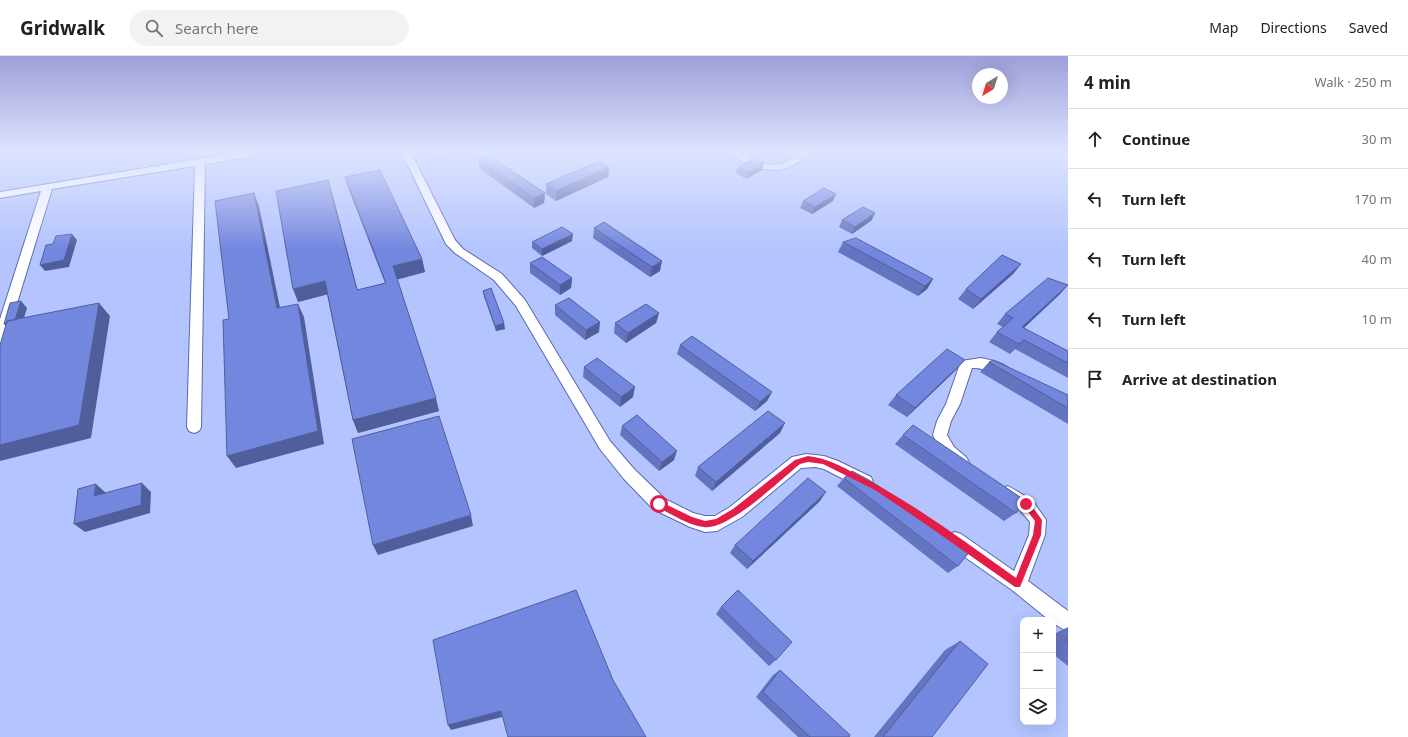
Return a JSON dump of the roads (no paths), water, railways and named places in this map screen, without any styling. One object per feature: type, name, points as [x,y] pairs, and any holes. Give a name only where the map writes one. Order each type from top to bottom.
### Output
[{"type":"street","points":[[0,195],[68,185]]},
{"type":"street","points":[[194,427],[200,185]]},
{"type":"street","points":[[422,185],[450,242],[459,251],[498,277],[522,303],[605,445],[629,474],[659,504],[690,520],[705,524],[717,523],[736,512],[797,462],[808,459],[824,461],[877,488]]},
{"type":"street","points":[[0,339],[48,188]]},
{"type":"street","points":[[973,471],[949,451],[940,435],[944,420],[953,404],[966,365],[978,362],[988,364],[1020,379]]},
{"type":"street","points":[[993,484],[1026,504],[1038,520],[1037,535],[1018,584]]},
{"type":"street","points":[[942,531],[1018,584],[1068,623]]}]
